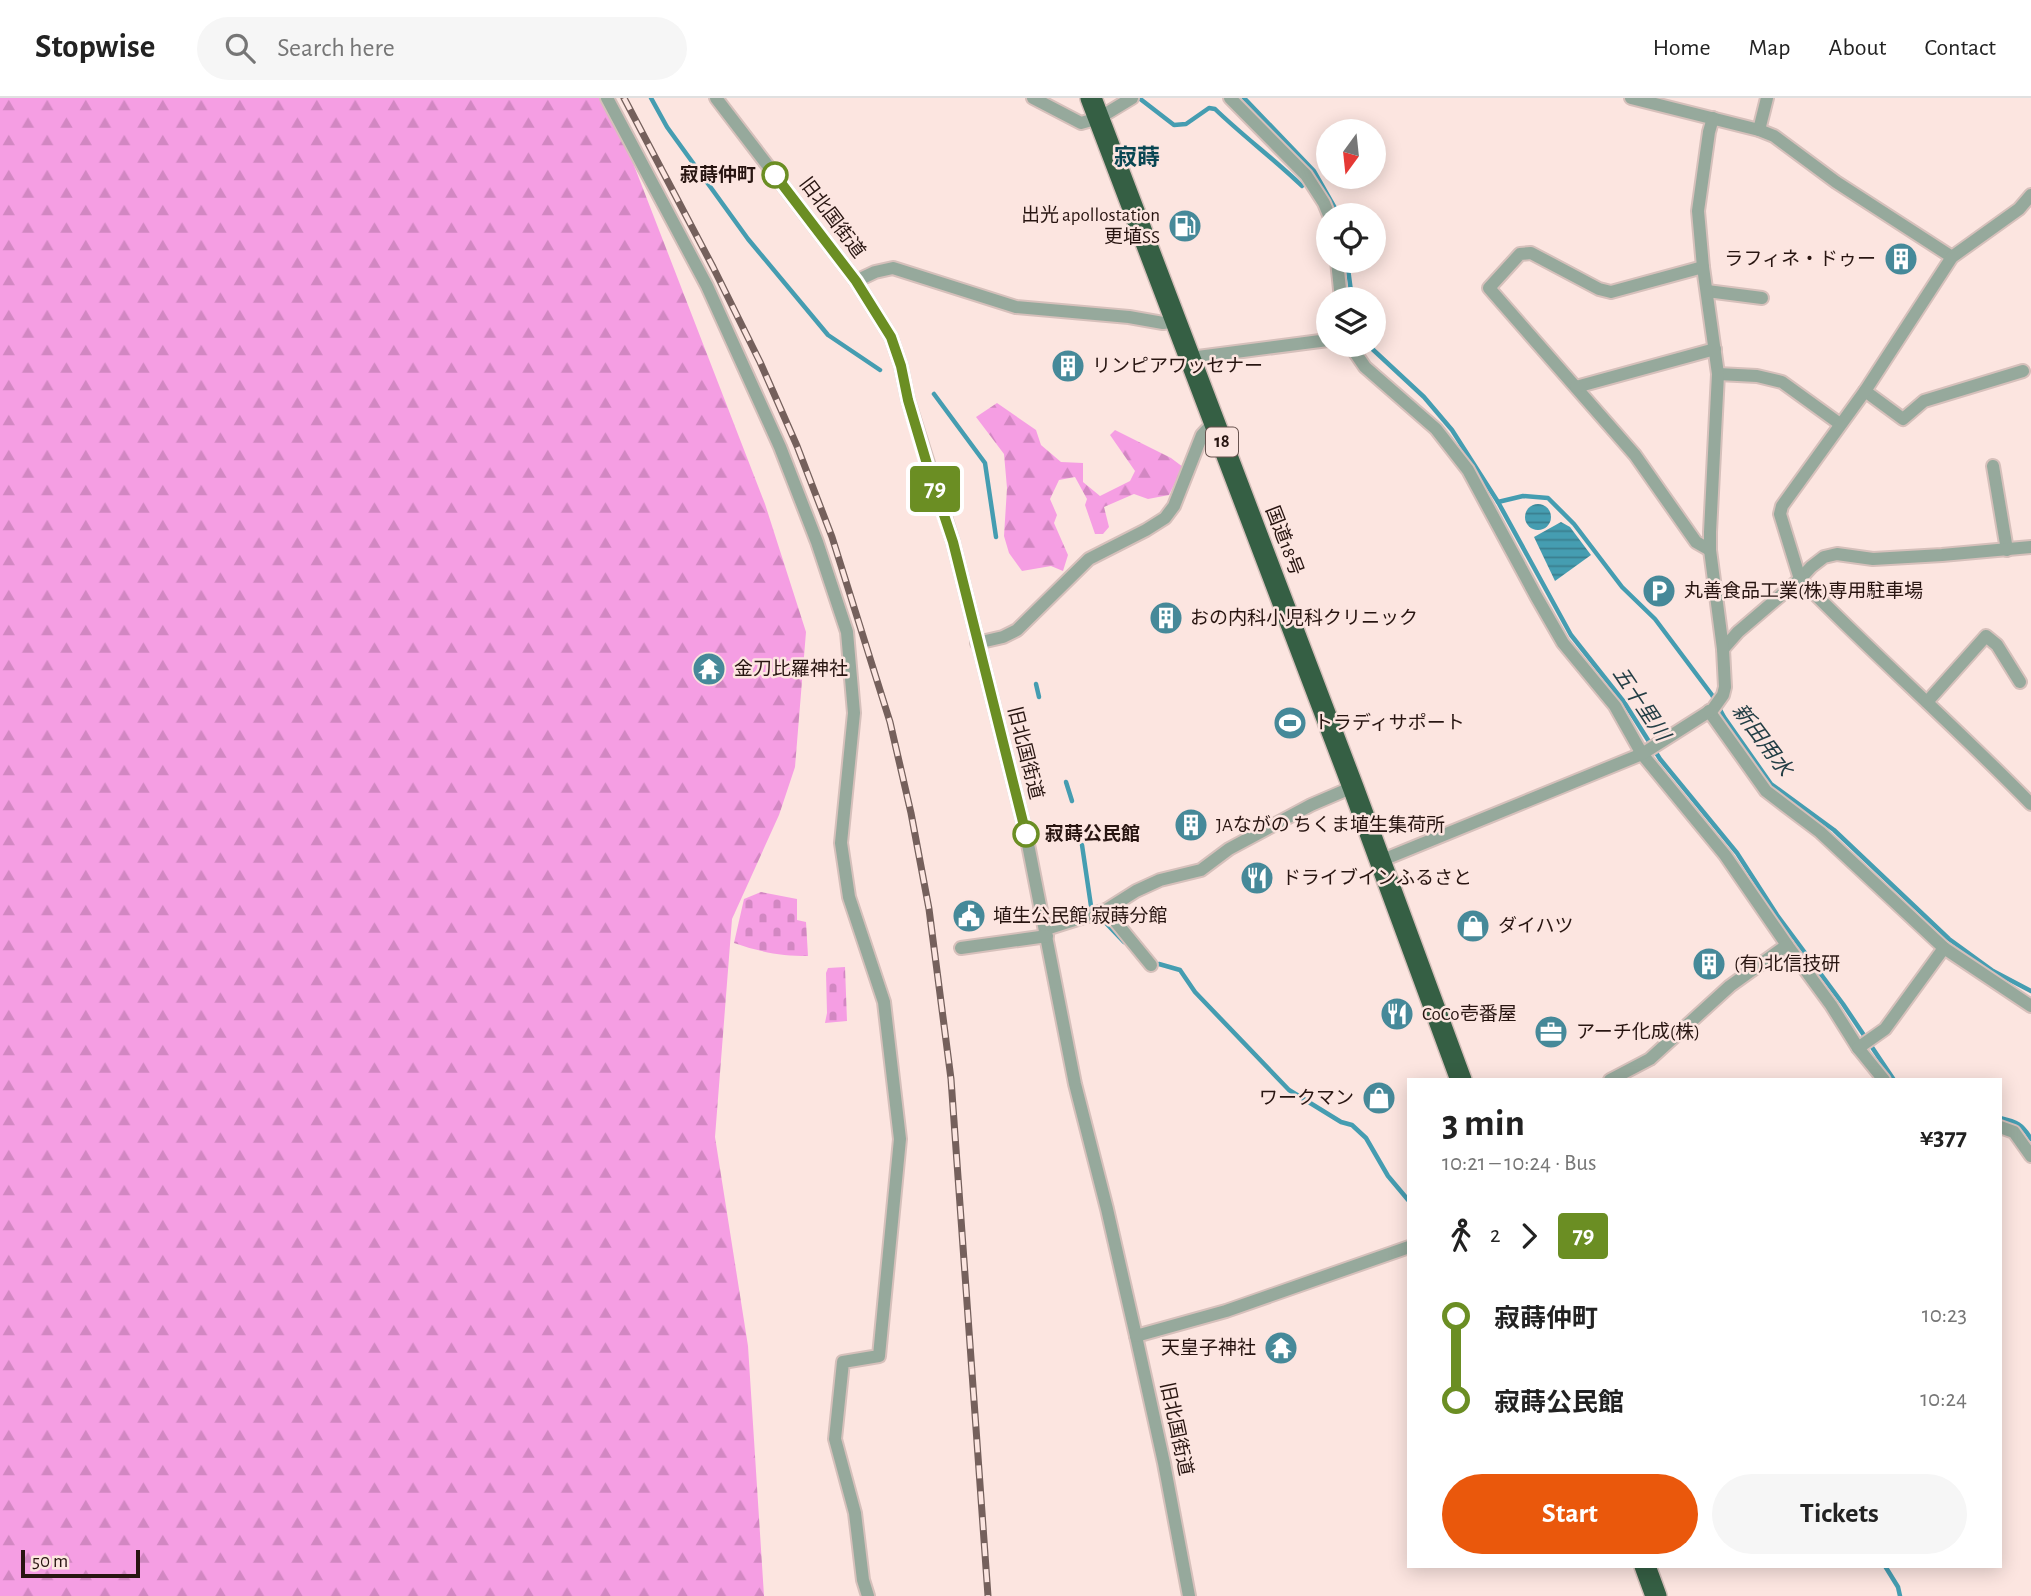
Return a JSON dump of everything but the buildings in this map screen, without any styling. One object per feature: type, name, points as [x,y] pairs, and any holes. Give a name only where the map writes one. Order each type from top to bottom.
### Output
[{"type":"highway","name":"国道18号","points":[[1091,98],[1353,787],[1460,1078]]},
{"type":"highway","points":[[1646,1568],[1656,1596]]},
{"type":"street","points":[[607,98],[707,286],[780,447],[817,542],[847,632],[855,713],[841,842],[849,897],[884,1002],[900,1139],[879,1356],[844,1362],[835,1439],[856,1513],[863,1580],[868,1596]]},
{"type":"street","name":"旧北国街道","points":[[716,98],[856,281],[891,337],[901,366],[923,451],[953,542],[1026,834],[1075,1084],[1136,1336],[1189,1596]]},
{"type":"street","points":[[1032,98],[1081,123],[1099,118],[1132,98]]},
{"type":"street","points":[[1230,98],[1306,175],[1324,203]]},
{"type":"street","points":[[1631,98],[1685,104],[1713,118],[1774,136],[1836,182],[1952,257]]},
{"type":"street","points":[[1759,130],[1767,98]]},
{"type":"street","points":[[1380,861],[1648,750],[1711,710],[1723,695],[1723,649],[1710,550],[1718,374],[1698,211],[1713,118]]},
{"type":"street","points":[[2031,195],[2019,209],[1952,257],[1865,391],[1782,506],[1780,514],[1801,579],[1880,659],[1976,747],[2031,804]]},
{"type":"street","points":[[1703,267],[1611,292],[1599,289],[1531,253],[1520,254],[1489,288],[1635,455],[1696,542],[1710,550]]},
{"type":"street","points":[[856,281],[893,268],[1016,307],[1129,317],[1163,323],[1177,321]]},
{"type":"street","points":[[1707,291],[1762,298]]},
{"type":"street","points":[[1190,358],[1316,342]]},
{"type":"street","points":[[1576,387],[1715,349]]},
{"type":"street","points":[[1359,357],[1366,367],[1436,429],[1468,470],[1563,643],[1648,750],[1831,1005],[1864,1044],[1883,1078]]},
{"type":"street","points":[[1865,391],[1903,419],[1924,401],[2023,372]]},
{"type":"street","points":[[1718,374],[1757,376],[1782,382],[1840,424]]},
{"type":"street","points":[[977,643],[1003,637],[1017,630],[1089,559],[1165,518],[1174,506],[1202,435],[1214,422]]},
{"type":"street","points":[[1993,466],[2007,550]]},
{"type":"street","points":[[1723,649],[1738,632],[1824,557],[1837,554],[1873,559],[2031,547]]},
{"type":"street","points":[[1927,702],[1986,636],[1997,645],[2020,682]]},
{"type":"street","points":[[1711,710],[1766,791],[1819,832],[1944,948],[2031,1006]]},
{"type":"street","points":[[961,948],[1046,932],[1106,910],[1160,880],[1201,870],[1229,849],[1311,805],[1353,787]]},
{"type":"street","points":[[1106,910],[1150,965]]},
{"type":"street","points":[[1614,1078],[1650,1059],[1730,986],[1787,945]]},
{"type":"street","points":[[1864,1044],[1885,1029],[1944,948]]},
{"type":"street","points":[[2002,1128],[2014,1132],[2031,1156]]},
{"type":"street","points":[[1136,1336],[1226,1311],[1407,1248]]},
{"type":"green space","points":[[0,98],[599,98],[623,137],[765,504],[806,632],[795,767],[779,815],[732,919],[715,1137],[748,1346],[764,1596],[0,1596]]},
{"type":"green space","points":[[997,403],[1036,430],[1041,445],[1061,462],[1083,463],[1083,482],[1100,496],[1130,481],[1135,471],[1110,435],[1115,430],[1171,458],[1183,467],[1169,495],[1148,499],[1134,494],[1104,507],[1109,527],[1103,534],[1095,534],[1085,505],[1087,499],[1075,477],[1059,480],[1050,499],[1057,515],[1054,523],[1068,555],[1063,571],[1051,566],[1022,571],[1009,553],[1004,536],[1007,488],[1004,454],[976,417]]},
{"type":"green space","points":[[761,892],[797,899],[797,920],[806,922],[808,956],[771,953],[734,943],[744,899]]},
{"type":"green space","points":[[845,967],[847,1021],[825,1023],[826,973],[828,968]]},
{"type":"water","points":[[1538,504],[1548,507],[1551,517],[1548,527],[1538,530],[1528,527],[1525,517],[1528,507]]},
{"type":"water","points":[[1561,522],[1570,527],[1591,555],[1555,581],[1534,537]]},
{"type":"waterway","points":[[651,98],[667,127],[748,239],[828,335],[880,370]]},
{"type":"waterway","points":[[1139,98],[1174,125],[1186,124],[1209,108],[1215,109],[1302,186]]},
{"type":"waterway","name":"五十里川","points":[[1244,98],[1314,171],[1332,203]]},
{"type":"waterway","name":"五十里川","points":[[1349,273],[1350,287]]},
{"type":"waterway","name":"五十里川","points":[[1381,357],[1424,397],[1452,430],[1498,502],[1571,635],[1624,702],[1660,759],[1737,853],[1777,915],[1843,1004],[1893,1078]]},
{"type":"waterway","points":[[934,394],[985,463],[996,537]]},
{"type":"waterway","name":"新田用水","points":[[1498,502],[1523,496],[1548,498],[1574,524],[1622,587],[1655,619],[1712,695],[1724,717],[1771,784],[1834,830],[1949,939],[1993,971],[2031,991]]},
{"type":"waterway","points":[[1036,684],[1039,697]]},
{"type":"waterway","points":[[1066,782],[1072,801]]},
{"type":"waterway","points":[[1082,845],[1091,906]]},
{"type":"waterway","points":[[1103,920],[1124,942]]},
{"type":"waterway","points":[[1159,964],[1180,970],[1195,992],[1289,1090],[1341,1122],[1352,1125],[1366,1138],[1388,1176],[1407,1199]]},
{"type":"waterway","name":"五十里川","points":[[2002,1119],[2019,1124],[2031,1139]]},
{"type":"waterway","points":[[1886,1568],[1898,1587],[1900,1596]]},
{"type":"railway","points":[[624,98],[713,267],[760,362],[797,446],[832,537],[890,722],[929,909],[951,1079],[988,1596]]},
{"type":"bus line","name":"79","points":[[775,175],[856,281],[891,337],[927,464],[953,542],[1026,834]]},
{"type":"place","name":"寂蒔仲町","points":[[775,175]]},
{"type":"place","name":"出光 apollostation 更埴SS","points":[[1185,226]]},
{"type":"place","name":"ラフィネ・ドゥー","points":[[1901,259]]},
{"type":"place","name":"リンピアワッセナー","points":[[1068,366]]},
{"type":"place","name":"丸善食品工業(株)専用駐車場","points":[[1659,591]]},
{"type":"place","name":"おの内科小児科クリニック","points":[[1166,618]]},
{"type":"place","name":"金刀比羅神社","points":[[709,669]]},
{"type":"place","name":"トラディサポート","points":[[1290,723]]},
{"type":"place","name":"JAながの ちくま埴生集荷所","points":[[1191,825]]},
{"type":"place","name":"寂蒔公民館","points":[[1026,834]]},
{"type":"place","name":"ドライブインふるさと","points":[[1257,878]]},
{"type":"place","name":"埴生公民館 寂蒔分館","points":[[969,916]]},
{"type":"place","name":"ダイハツ","points":[[1473,926]]},
{"type":"place","name":"(有)北信技研","points":[[1709,964]]},
{"type":"place","name":"CoCo壱番屋","points":[[1397,1014]]},
{"type":"place","name":"アーチ化成(株)","points":[[1551,1032]]},
{"type":"place","name":"ワークマン","points":[[1379,1098]]},
{"type":"place","name":"天皇子神社","points":[[1281,1348]]},
{"type":"district","name":"寂蒔","points":[[1137,158]]}]
